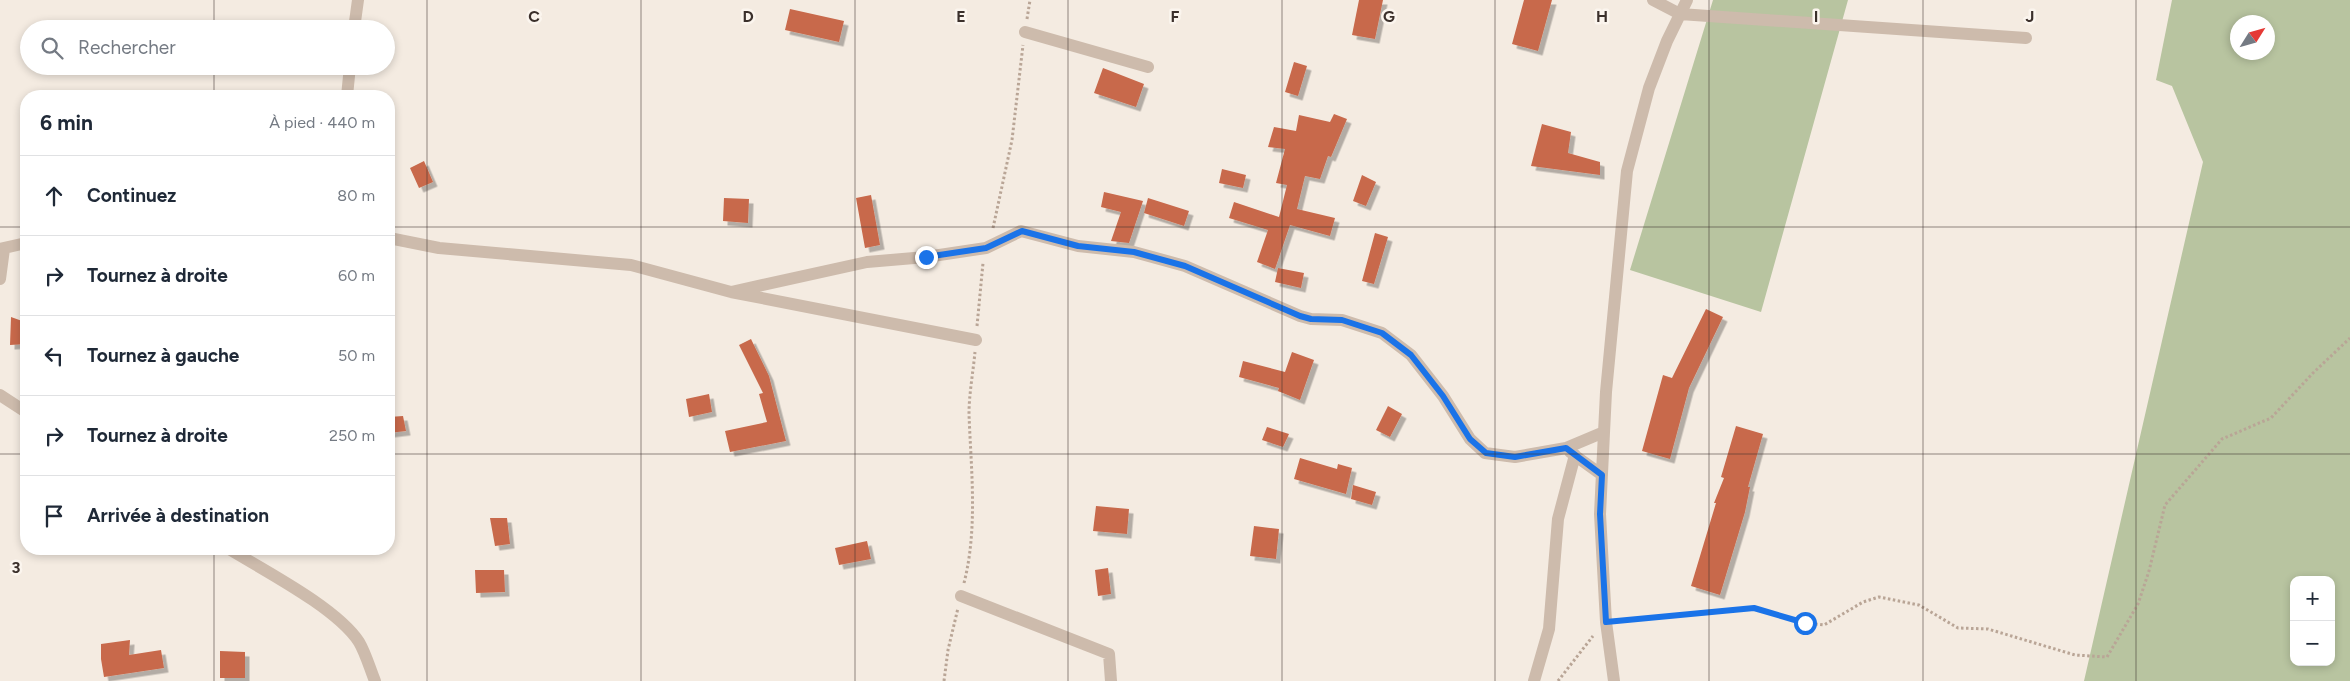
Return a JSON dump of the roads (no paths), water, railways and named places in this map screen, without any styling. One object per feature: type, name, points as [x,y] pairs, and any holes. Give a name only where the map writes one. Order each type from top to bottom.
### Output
[{"type":"street","points":[[355,20],[358,0]]},
{"type":"street","points":[[1653,0],[1680,14],[2026,38]]},
{"type":"street","points":[[1614,681],[1606,622],[1600,514],[1604,432],[1627,171],[1649,88],[1687,0]]},
{"type":"street","points":[[1025,32],[1148,67]]},
{"type":"street","points":[[348,90],[349,75]]},
{"type":"street","points":[[731,292],[866,262],[926,257],[986,248],[1022,231],[1078,246],[1134,252],[1185,266],[1300,316],[1311,319],[1342,320],[1382,333],[1411,355],[1443,396],[1470,439],[1486,453],[1515,457],[1571,452],[1604,432]]},
{"type":"street","points":[[395,239],[439,248],[631,265],[731,292],[976,340]]},
{"type":"street","points":[[0,279],[2,249],[20,244]]},
{"type":"street","points":[[0,395],[20,408]]},
{"type":"street","points":[[1571,452],[1602,475]]},
{"type":"street","points":[[1534,681],[1549,629],[1558,519],[1571,452]]},
{"type":"street","points":[[239,555],[324,608],[341,623],[359,642],[375,681]]},
{"type":"street","points":[[961,596],[1109,654],[1111,681]]}]
